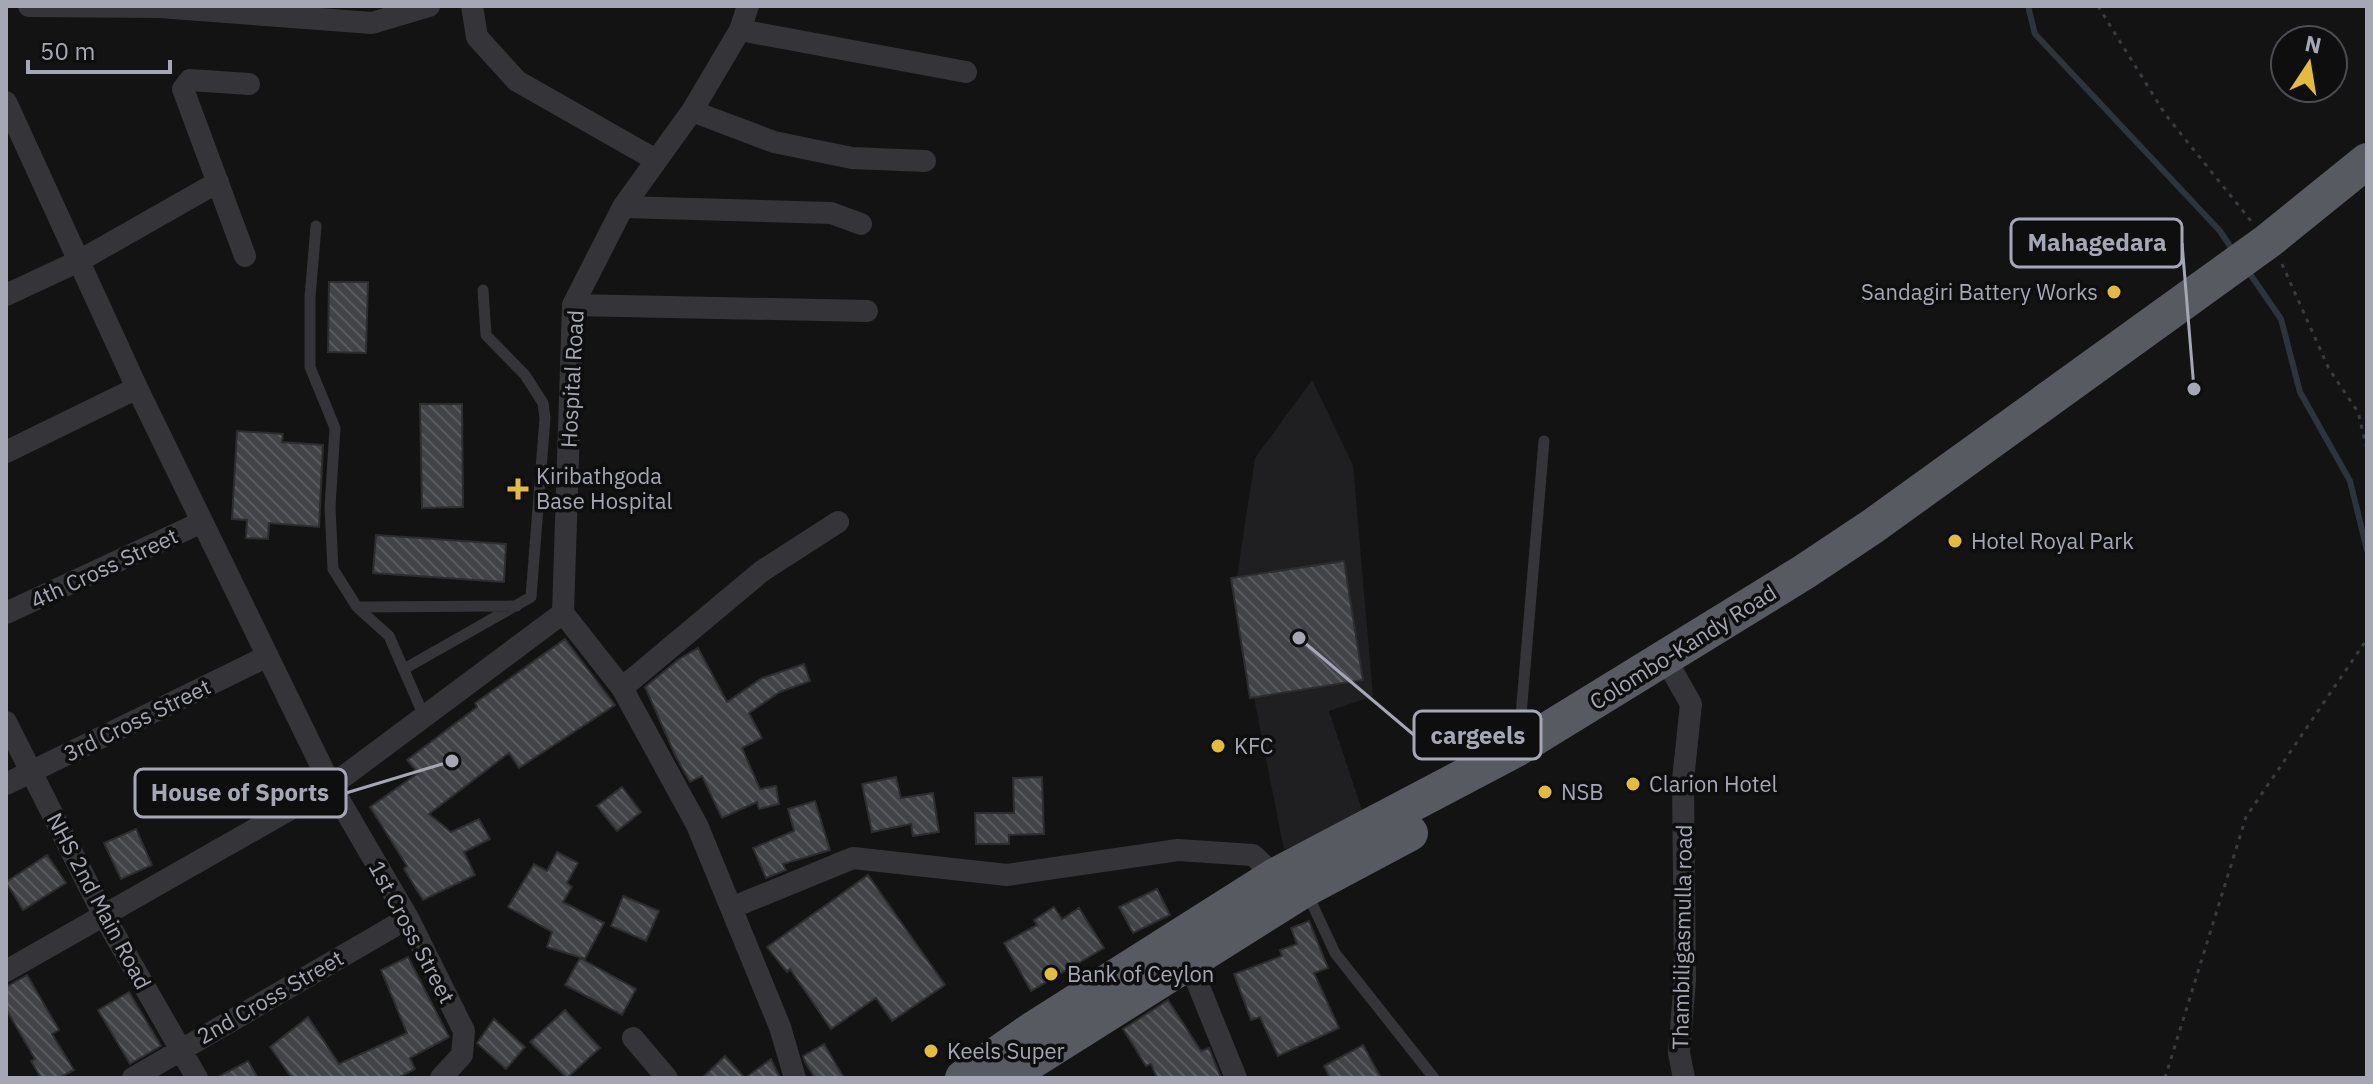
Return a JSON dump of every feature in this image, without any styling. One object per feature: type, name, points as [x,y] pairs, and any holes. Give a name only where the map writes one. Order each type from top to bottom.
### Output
[{"type":"highway","name":"Colombo-Kandy Road","points":[[2270,253],[2367,161]]},
{"type":"highway","name":"Colombo-Kandy Road","points":[[1290,882],[1518,775],[1873,526],[2183,317],[2270,253],[2367,191]]},
{"type":"highway","name":"Colombo-Kandy Road","points":[[963,1078],[1518,748],[1672,669]]},
{"type":"highway","name":"Colombo-Kandy Road","points":[[1005,1078],[1197,940]]},
{"type":"street","points":[[29,6],[159,7],[372,23],[429,6]]},
{"type":"street","points":[[472,6],[477,37],[517,81],[656,160]]},
{"type":"street","name":"Hospital Road","points":[[563,613],[573,305],[623,207],[692,111],[740,30],[748,6]]},
{"type":"street","points":[[740,30],[966,72]]},
{"type":"street","points":[[245,256],[183,89],[190,80],[249,84]]},
{"type":"street","name":"1st Cross Street","points":[[6,102],[137,388],[331,786],[408,918],[464,1031],[462,1055],[441,1078]]},
{"type":"street","points":[[692,111],[774,142],[852,158],[925,161]]},
{"type":"street","points":[[6,295],[79,261],[218,182]]},
{"type":"street","points":[[623,207],[831,213],[861,224]]},
{"type":"street","points":[[573,305],[867,311]]},
{"type":"street","points":[[6,452],[137,388]]},
{"type":"street","name":"4th Cross Street","points":[[6,613],[202,522]]},
{"type":"street","points":[[622,688],[762,571],[838,522]]},
{"type":"street","points":[[6,971],[331,786],[563,613],[622,688],[697,825],[780,1027],[795,1078]]},
{"type":"street","name":"3rd Cross Street","points":[[6,784],[268,656]]},
{"type":"street","name":"Thambiligasmulla road","points":[[1672,669],[1691,704],[1683,780],[1685,980],[1679,1053],[1684,1078]]},
{"type":"street","name":"NHS 2nd Main Road","points":[[6,722],[104,916],[197,1078]]},
{"type":"street","points":[[731,908],[853,858],[1007,875],[1178,850],[1253,855],[1290,882]]},
{"type":"street","name":"2nd Cross Street","points":[[133,1078],[408,918]]},
{"type":"street","points":[[1197,940],[1195,977],[1236,1078]]},
{"type":"street","points":[[633,1038],[667,1078]]},
{"type":"lane","points":[[316,226],[310,297],[310,367],[335,428],[330,507],[333,569],[357,607],[389,636],[424,716]]},
{"type":"lane","points":[[404,669],[531,597],[545,418],[543,403],[525,375],[486,335],[483,290]]},
{"type":"lane","points":[[1518,748],[1544,441]]},
{"type":"lane","points":[[357,607],[519,606]]},
{"type":"lane","points":[[1290,882],[1335,953],[1434,1078]]},
{"type":"path","points":[[2098,6],[2165,114],[2270,253],[2329,369],[2358,412],[2367,449]]},
{"type":"path","points":[[2165,1078],[2246,817],[2367,639]]},
{"type":"shaded area","points":[[1312,380],[1353,465],[1373,696],[1329,711],[1363,813],[1284,850],[1234,596],[1255,458]]},
{"type":"building","points":[[329,282],[368,282],[366,353],[328,352]]},
{"type":"building","points":[[420,404],[462,404],[463,507],[422,508]]},
{"type":"building","points":[[237,431],[283,434],[282,442],[323,445],[319,527],[269,523],[268,539],[246,538],[247,520],[232,519]]},
{"type":"building","points":[[376,535],[506,544],[504,582],[373,573]]},
{"type":"building","points":[[1344,561],[1363,680],[1250,698],[1231,578]]},
{"type":"building","points":[[565,639],[615,705],[519,768],[509,753],[429,814],[451,832],[479,819],[490,839],[464,852],[475,875],[423,900],[404,869],[407,866],[370,807],[418,773],[407,760],[477,707],[475,703]]},
{"type":"building","points":[[698,648],[727,702],[762,678],[804,664],[810,681],[780,692],[749,713],[762,738],[742,748],[760,789],[776,786],[779,804],[759,809],[757,802],[722,818],[702,776],[690,782],[676,757],[645,687],[679,659]]},
{"type":"building","points":[[896,777],[901,798],[933,793],[939,832],[913,836],[911,824],[872,832],[862,784]]},
{"type":"building","points":[[1042,777],[1044,834],[1009,835],[1009,844],[976,844],[975,813],[1014,813],[1013,778]]},
{"type":"building","points":[[622,787],[641,812],[617,831],[597,806]]},
{"type":"building","points":[[815,801],[830,850],[783,864],[786,870],[766,878],[753,848],[794,831],[788,809]]},
{"type":"building","points":[[136,829],[152,865],[121,879],[104,843]]},
{"type":"building","points":[[557,852],[578,863],[567,883],[572,887],[563,902],[604,923],[585,959],[547,947],[552,932],[508,907],[534,864],[547,871]]},
{"type":"building","points":[[47,855],[66,883],[23,910],[6,882]]},
{"type":"building","points":[[868,875],[945,985],[892,1021],[876,998],[831,1029],[790,969],[787,972],[767,947]]},
{"type":"building","points":[[1157,889],[1170,915],[1133,933],[1119,907]]},
{"type":"building","points":[[623,896],[659,911],[646,941],[611,926]]},
{"type":"building","points":[[1054,907],[1062,919],[1079,908],[1104,948],[1031,991],[1004,943],[1037,925],[1034,920]]},
{"type":"building","points":[[1309,921],[1328,968],[1314,973],[1339,1028],[1278,1056],[1260,1017],[1251,1020],[1234,974],[1282,956],[1280,950],[1297,944],[1291,928]]},
{"type":"building","points":[[408,957],[449,1037],[410,1058],[415,1069],[398,1078],[292,1078],[270,1047],[308,1017],[339,1064],[407,1033],[381,970]]},
{"type":"building","points":[[580,958],[636,989],[622,1015],[565,985]]},
{"type":"building","points":[[27,975],[59,1030],[52,1034],[74,1070],[59,1078],[41,1078],[31,1061],[35,1059],[6,1009],[6,987]]},
{"type":"building","points":[[129,992],[161,1046],[130,1064],[98,1010]]},
{"type":"building","points":[[1168,1000],[1201,1051],[1209,1048],[1221,1078],[1157,1078],[1151,1064],[1146,1066],[1123,1029]]},
{"type":"building","points":[[565,1010],[600,1048],[567,1078],[530,1042]]},
{"type":"building","points":[[494,1019],[525,1047],[506,1069],[477,1043]]},
{"type":"building","points":[[824,1044],[844,1078],[815,1078],[805,1062],[803,1056]]},
{"type":"building","points":[[1363,1045],[1381,1078],[1330,1078],[1324,1066]]},
{"type":"building","points":[[725,1056],[745,1078],[702,1078]]},
{"type":"building","points":[[771,1059],[780,1078],[745,1078]]},
{"type":"building","points":[[248,1061],[258,1078],[216,1078]]},
{"type":"waterway","points":[[2028,6],[2035,34],[2220,231],[2234,252]]},
{"type":"waterway","points":[[2248,271],[2281,319],[2300,392],[2350,481],[2367,550]]},
{"type":"place","name":"Sandagiri Battery Works","points":[[2114,292]]},
{"type":"place","name":"Mahagedara","points":[[2194,389]]},
{"type":"place","name":"Kiribathgoda Base Hospital","points":[[518,489]]},
{"type":"place","name":"Hotel Royal Park","points":[[1955,541]]},
{"type":"place","name":"cargeels","points":[[1299,638]]},
{"type":"place","name":"KFC","points":[[1218,746]]},
{"type":"place","name":"House of Sports","points":[[452,761]]},
{"type":"place","name":"Clarion Hotel","points":[[1633,784]]},
{"type":"place","name":"NSB","points":[[1545,792]]},
{"type":"place","name":"Bank of Ceylon","points":[[1051,974]]},
{"type":"place","name":"Keels Super","points":[[931,1051]]}]
